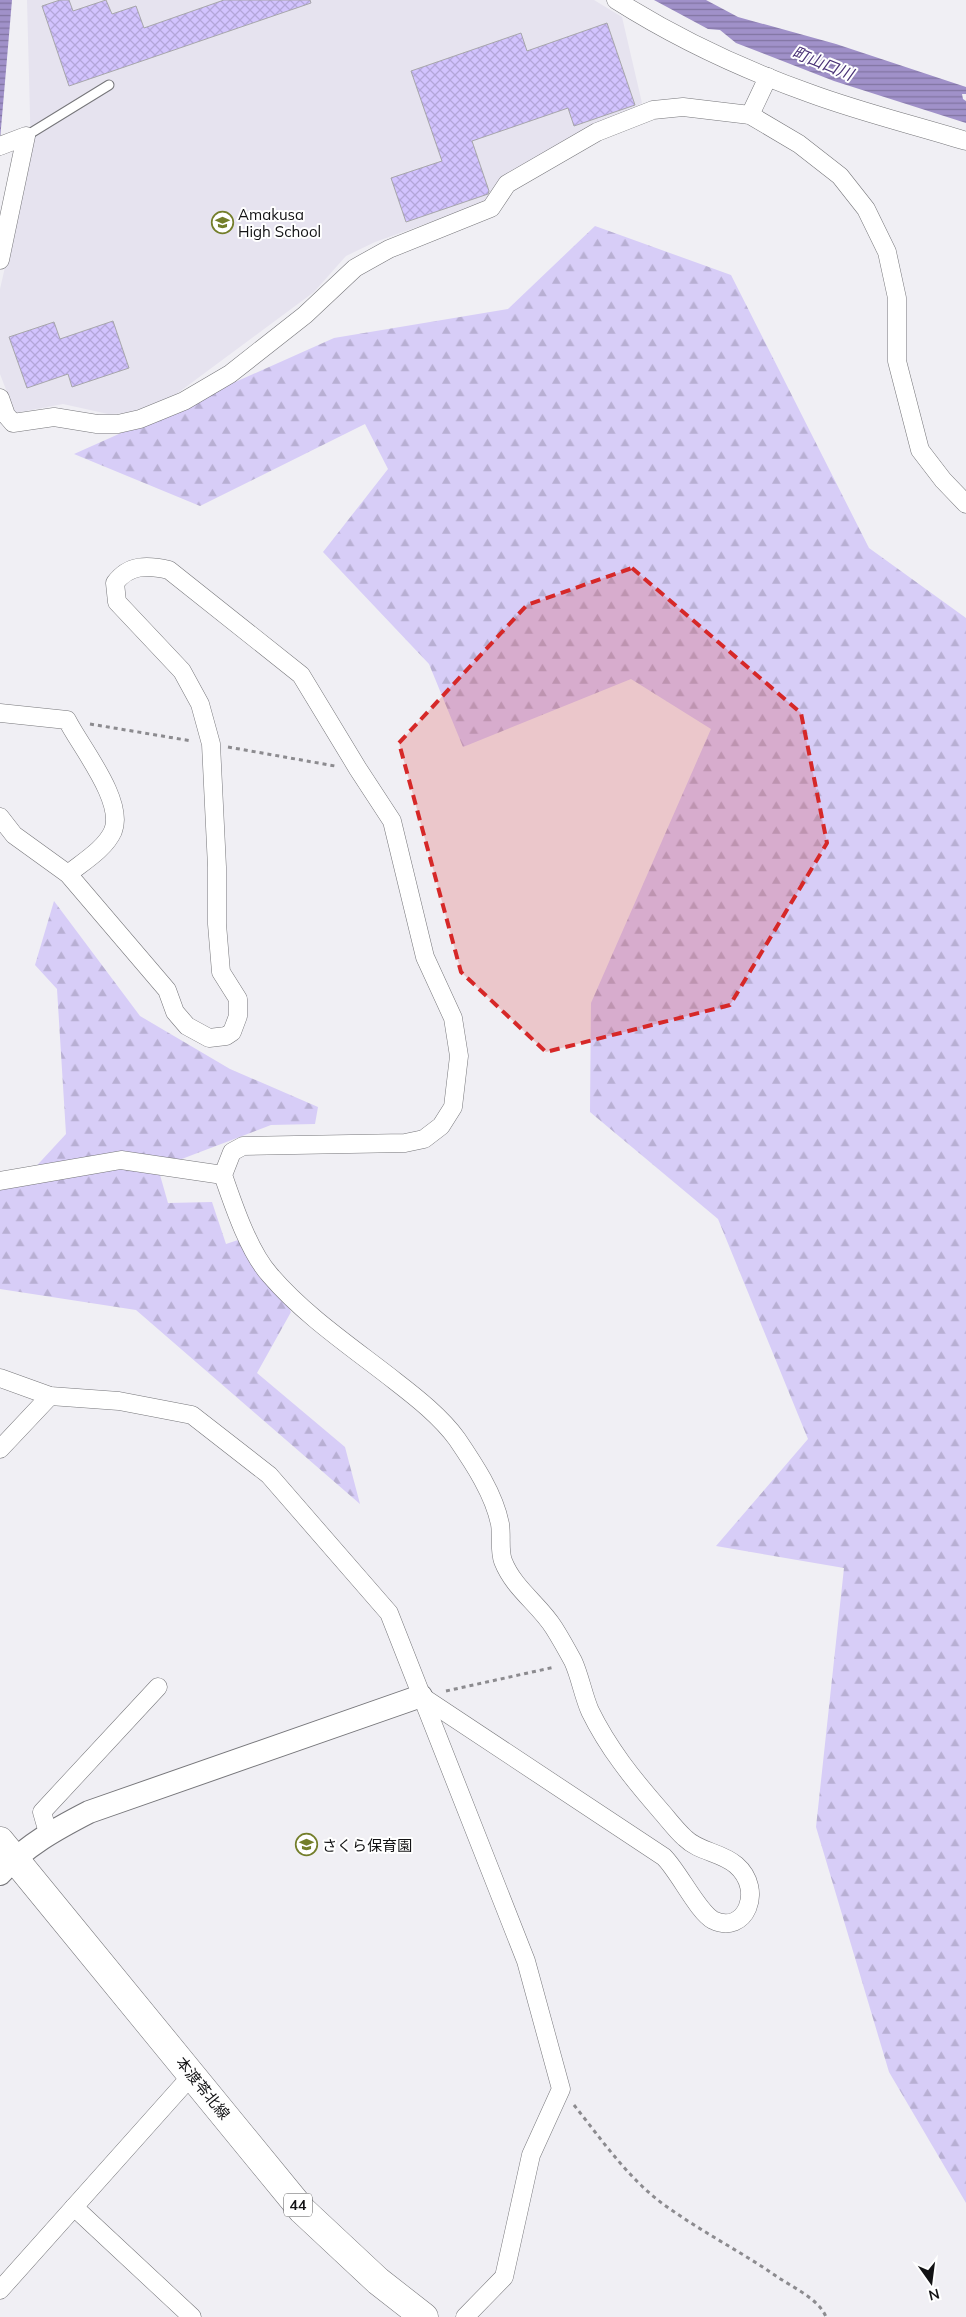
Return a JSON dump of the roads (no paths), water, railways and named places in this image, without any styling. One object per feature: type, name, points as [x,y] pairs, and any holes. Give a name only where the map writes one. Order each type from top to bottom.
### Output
[{"type":"main road","name":"本渡苓北線","points":[[5,1858],[192,2075],[302,2210],[378,2281],[424,2317]]},
{"type":"street","points":[[616,0],[680,37],[810,94],[966,141]]},
{"type":"street","points":[[750,115],[768,77]]},
{"type":"street","points":[[0,398],[6,415],[13,423],[54,417],[98,424],[118,424],[140,419],[184,401],[230,374],[305,315],[355,268],[389,249],[491,208],[507,184],[597,132],[653,110],[683,107],[750,115],[799,144],[840,176],[866,209],[887,252],[897,298],[897,362],[920,450],[943,480],[966,504]]},
{"type":"street","points":[[0,146],[22,138]]},
{"type":"street","points":[[0,260],[22,138]]},
{"type":"street","points":[[0,817],[14,835],[68,874],[167,990],[175,1012],[187,1026],[209,1038],[226,1036],[232,1032],[236,1024],[238,999],[221,972],[217,924],[217,867],[202,743],[200,704],[182,671],[118,602],[115,584],[122,574],[150,566],[169,570],[301,675],[392,821],[425,957],[453,1018],[458,1056],[453,1107],[441,1126],[424,1139],[405,1143],[243,1146],[232,1152],[222,1174],[237,1217],[268,1273],[298,1304],[418,1399],[455,1436],[481,1477],[500,1524],[502,1559],[515,1584],[552,1625],[574,1662],[591,1712],[613,1752],[634,1780],[685,1839],[697,1847],[730,1860],[749,1879],[751,1891],[750,1904],[746,1913],[725,1923],[714,1920],[704,1914],[675,1868],[664,1857],[421,1696]]},
{"type":"street","points":[[0,713],[67,720],[93,761],[110,798],[114,816],[113,831],[102,846],[68,874]]},
{"type":"street","points":[[0,1181],[120,1160],[222,1174]]},
{"type":"street","points":[[0,1378],[50,1396],[118,1401],[192,1415],[268,1475],[389,1613],[526,1961],[561,2089],[531,2155],[504,2277],[465,2317]]},
{"type":"street","points":[[0,1449],[50,1396]]},
{"type":"street","points":[[48,1833],[42,1812],[158,1687]]},
{"type":"street","points":[[5,1858],[89,1812],[421,1696]]},
{"type":"street","points":[[0,2290],[192,2075]]},
{"type":"street","points":[[74,2207],[192,2317]]},
{"type":"lane","points":[[22,138],[109,86]]},
{"type":"water","points":[[0,0],[12,0],[0,140]]},
{"type":"water","name":"町山口川","points":[[654,0],[706,0],[738,17],[836,44],[966,87],[966,94],[962,94],[963,99],[966,101],[966,123],[834,81],[736,43],[720,30],[708,29]]},
{"type":"place","name":"Amakusa High School","points":[[222,223]]},
{"type":"place","name":"さくら保育園","points":[[306,1845]]}]
